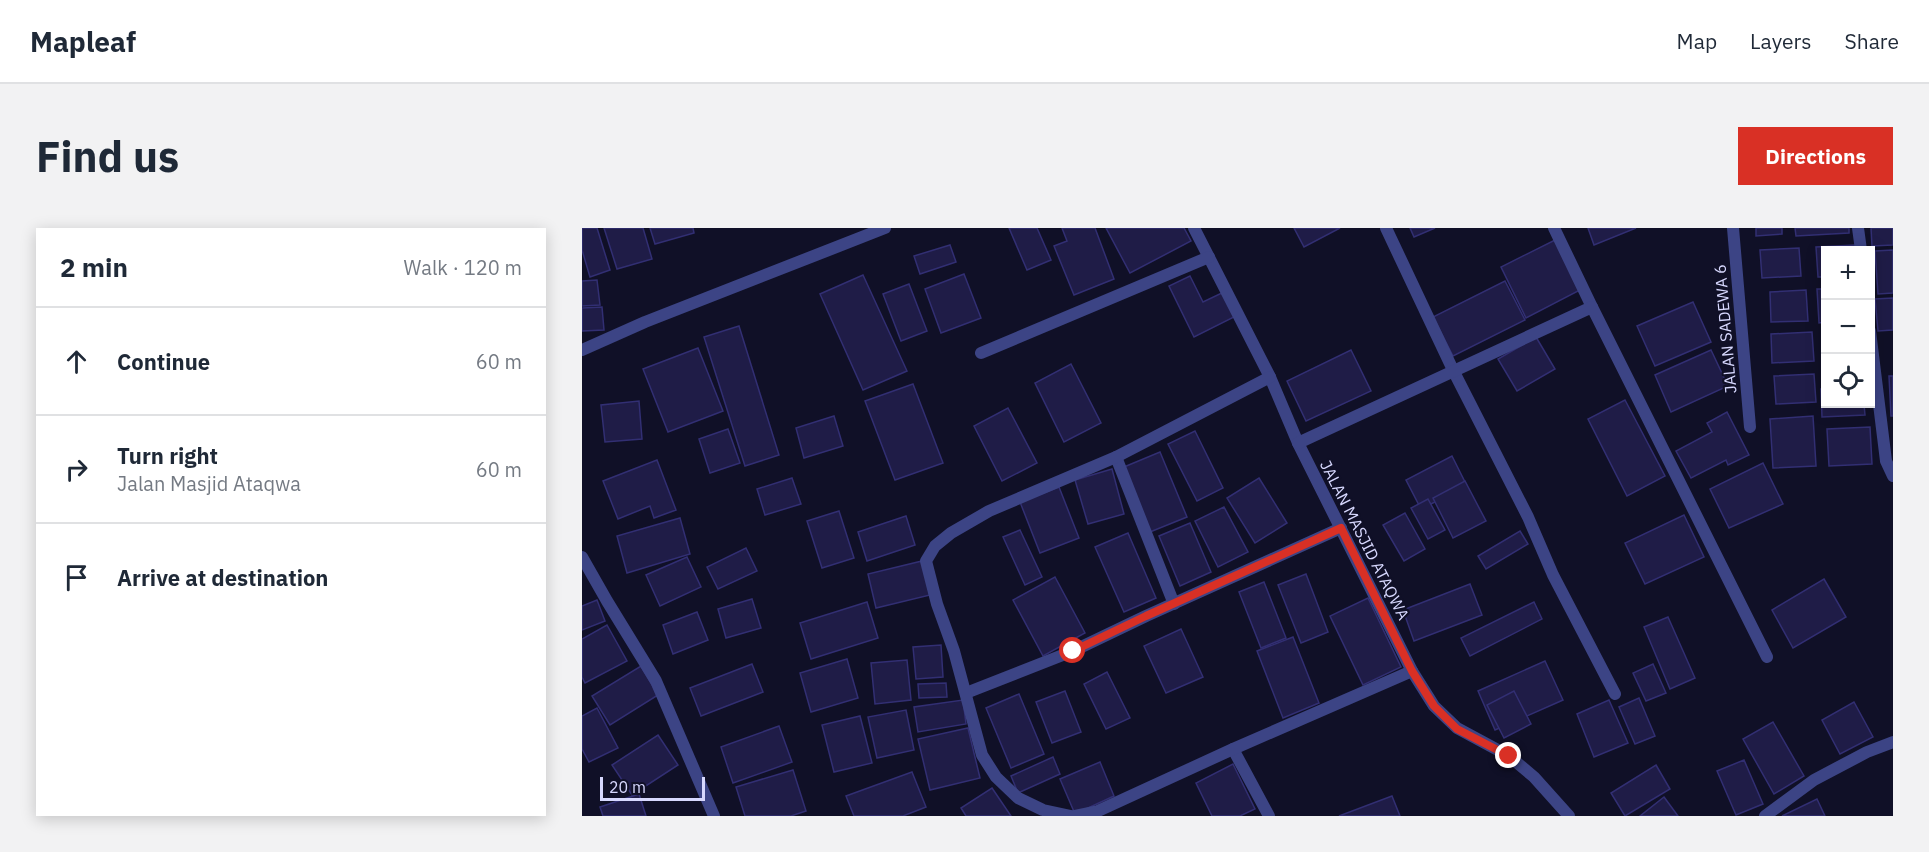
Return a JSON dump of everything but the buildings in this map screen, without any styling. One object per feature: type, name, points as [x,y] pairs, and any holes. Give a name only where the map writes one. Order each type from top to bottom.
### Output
[{"type":"street","points":[[582,350],[645,322],[885,228]]},
{"type":"street","name":"JALAN MASJID ATAQWA","points":[[1194,228],[1270,377],[1298,443],[1412,671],[1434,706],[1457,729],[1509,756],[1534,777],[1569,816]]},
{"type":"street","points":[[1386,228],[1453,370],[1528,517],[1553,575],[1615,694]]},
{"type":"street","points":[[1554,228],[1767,657]]},
{"type":"street","name":"JALAN SADEWA 6","points":[[1733,228],[1750,427]]},
{"type":"street","points":[[1858,228],[1860,246]]},
{"type":"street","points":[[981,353],[1209,257]]},
{"type":"street","points":[[1298,443],[1592,307]]},
{"type":"street","points":[[1873,354],[1886,461],[1893,476]]},
{"type":"street","points":[[1270,377],[1116,457],[989,511],[951,533],[935,546],[926,561],[937,604],[954,651],[982,755],[996,777],[1018,798],[1042,810],[1073,816],[1098,811],[1412,671]]},
{"type":"street","points":[[1116,457],[1174,604]]},
{"type":"street","points":[[966,693],[1073,651],[1341,528]]},
{"type":"street","points":[[582,557],[656,681],[714,816]]},
{"type":"street","points":[[1765,816],[1814,780],[1867,752],[1893,742]]},
{"type":"street","points":[[1233,749],[1269,816]]},
{"type":"route","points":[[1073,651],[1341,528],[1412,671],[1434,706],[1457,729],[1509,756]]}]
